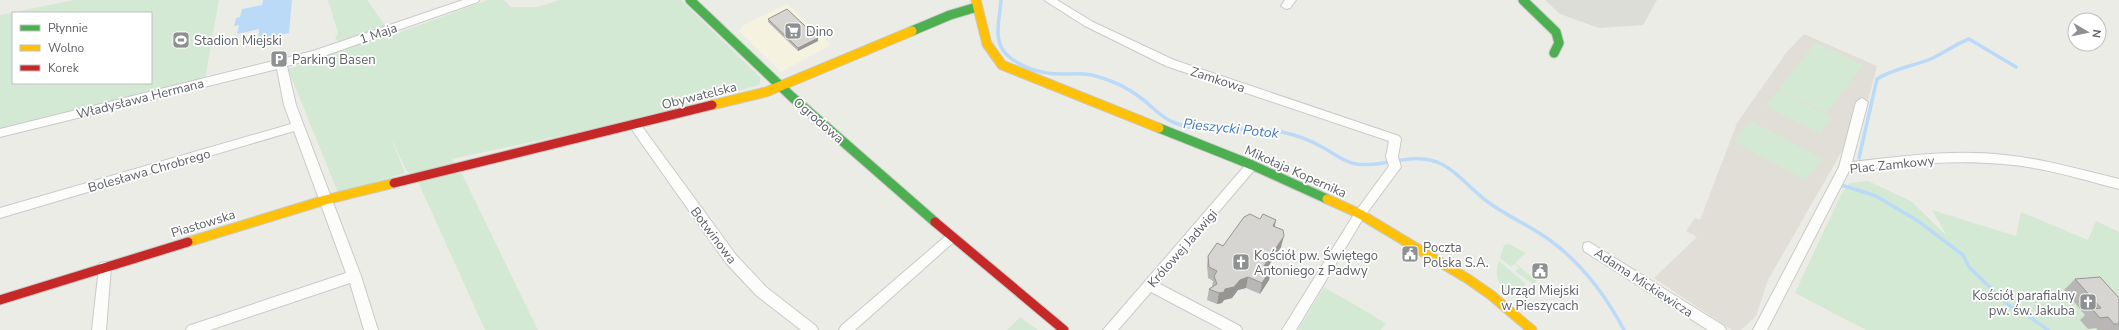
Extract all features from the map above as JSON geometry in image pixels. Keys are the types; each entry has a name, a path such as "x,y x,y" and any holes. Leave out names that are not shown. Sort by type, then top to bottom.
{"street":[{"name":"1 Maja","path":"281,64 317,54 474,0"},
{"name":"Ogrodowa","path":"690,0 780,86 952,237 1064,330"},
{"name":"Zamkowa","path":"1049,0 1089,24 1170,63 1395,139 1393,162 1360,214"},
{"path":"1523,0 1556,32 1558,43 1554,53"},
{"name":"Obywatelska","path":"416,177 766,92 976,3"},
{"name":"Mikołaja Kopernika","path":"976,3 989,49 994,58 1002,66 1252,165 1360,214 1479,286 1532,330"},
{"path":"281,64 290,105 354,276 371,330"},
{"name":"Władysława Hermana","path":"0,133 281,64"},
{"path":"1845,167 1862,102"},
{"name":"Botwinowa","path":"634,124 731,259 761,291 811,330"},
{"name":"Bolesława Chrobrego","path":"0,213 298,126"},
{"name":"Plac Zamkowy","path":"1760,330 1845,167 1922,160 1988,158 2055,168 2119,184"},
{"name":"Królowej Jadwigi","path":"1110,330 1252,165"},
{"name":"Piastowska","path":"0,300 325,200 416,177"},
{"path":"1289,330 1360,214"},
{"path":"846,330 952,237"},
{"name":"Adama Mickiewicza","path":"1589,247 1719,330"},
{"path":"99,330 105,267"},
{"path":"193,330 354,276"},
{"path":"1150,285 1235,330"}],"shaded area":[{"path":"1545,0 1657,0 1643,25 1599,28 1560,14"},
{"path":"787,4 831,45 781,72 739,31 743,25"},
{"path":"1804,34 1877,66 1855,151 1845,146 1768,280 1756,316 1741,330 1732,330 1654,278 1697,237 1686,231 1695,218 1700,220 1737,123 1786,53"}],"green space":[{"name":"Stadion Miejski","path":"74,0 219,0 205,79 0,130 0,15 12,13 12,84 152,84 152,12 15,12"},
{"path":"328,0 367,0 392,35 488,0 504,0 511,7 537,7 560,0 681,0 761,78 759,85 699,102 582,131 452,159 462,174 538,330 485,330 418,182 406,170 390,136 405,173 338,193 288,69 345,48 335,38 338,33"},
{"path":"1815,43 1863,64 1827,113 1778,90"},
{"path":"1778,91 1832,117 1820,133 1765,106"},
{"path":"1751,121 1823,159 1805,180 1733,141"},
{"path":"1868,181 1911,201 1947,236 1932,210 2016,236 2021,212 2088,240 2096,221 2119,232 2119,330 1866,330 1795,293 1841,194 1850,183"},
{"path":"1509,244 1526,253 1515,263 1537,281 1533,284 1515,271 1519,268 1515,264 1511,267 1500,258 1504,245"},
{"path":"1499,261 1526,284 1523,287 1526,289 1516,296 1508,297 1500,285 1497,276 1497,266"},
{"path":"1324,287 1386,323 1381,330 1298,330"},
{"path":"1020,317 1038,330 1007,330"}],"water":[{"path":"263,0 292,0 289,33 258,40 259,29 237,34 239,25 234,26 236,18 240,17 242,9 262,5"}],"building":[{"name":"Dino","path":"787,9 818,38 798,48 768,19"},
{"name":"Kościół pw. Świętego Antoniego z Padwy","path":"1250,214 1260,219 1263,214 1276,220 1273,226 1283,230 1284,236 1264,266 1271,269 1262,283 1248,277 1240,280 1234,287 1225,289 1224,292 1219,293 1209,289 1217,284 1214,276 1217,271 1209,267 1208,256 1217,243 1223,246 1244,217"},
{"path":"2100,277 2119,298 2119,324 2114,324 2108,317 2100,318 2092,309 2101,308 2075,279"}],"waterway":[{"name":"Pieszycki Potok","path":"1001,0 998,36 1002,49 1013,60 1025,67 1039,71 1054,74 1088,74 1111,81 1136,94 1161,115 1175,123 1201,129 1255,129 1282,132 1308,140 1343,159 1356,164 1366,165 1407,159 1427,159 1437,162 1451,170 1488,202 1528,226 1562,250 1592,281 1617,317 1624,330"},
{"path":"1859,158 1877,79 1890,72 1933,58 1969,39 2016,67"},
{"path":"1841,185 1876,196 1918,221 1963,255 1969,267 2008,305 2027,315 2048,330"}],"traffic: fast":[{"path":"690,0 792,97 935,222"},
{"path":"1523,0 1556,32 1559,43 1554,53"},
{"path":"912,31 950,15 977,7"},
{"path":"1159,128 1252,165 1327,199"}],"traffic: slow":[{"path":"976,0 987,44 1002,65 1159,128"},
{"path":"712,105 766,92 912,31"},
{"path":"188,242 325,200 394,183"},
{"path":"1327,199 1360,214 1468,279 1491,295 1532,330"}],"traffic: jam":[{"path":"394,183 712,105"},
{"path":"935,222 1064,330"},
{"path":"0,300 188,242"}],"place":[{"name":"Dino","path":"793,31"},
{"name":"Stadion Miejski","path":"181,40"},
{"name":"Parking Basen","path":"279,59"},
{"name":"Poczta Polska S.A.","path":"1410,254"},
{"name":"Kościół pw. Świętego Antoniego z Padwy","path":"1241,262"},
{"name":"Urząd Miejski w Pieszycach","path":"1540,271"},
{"name":"Kościół parafialny pw. św. Jakuba","path":"2088,302"}]}
